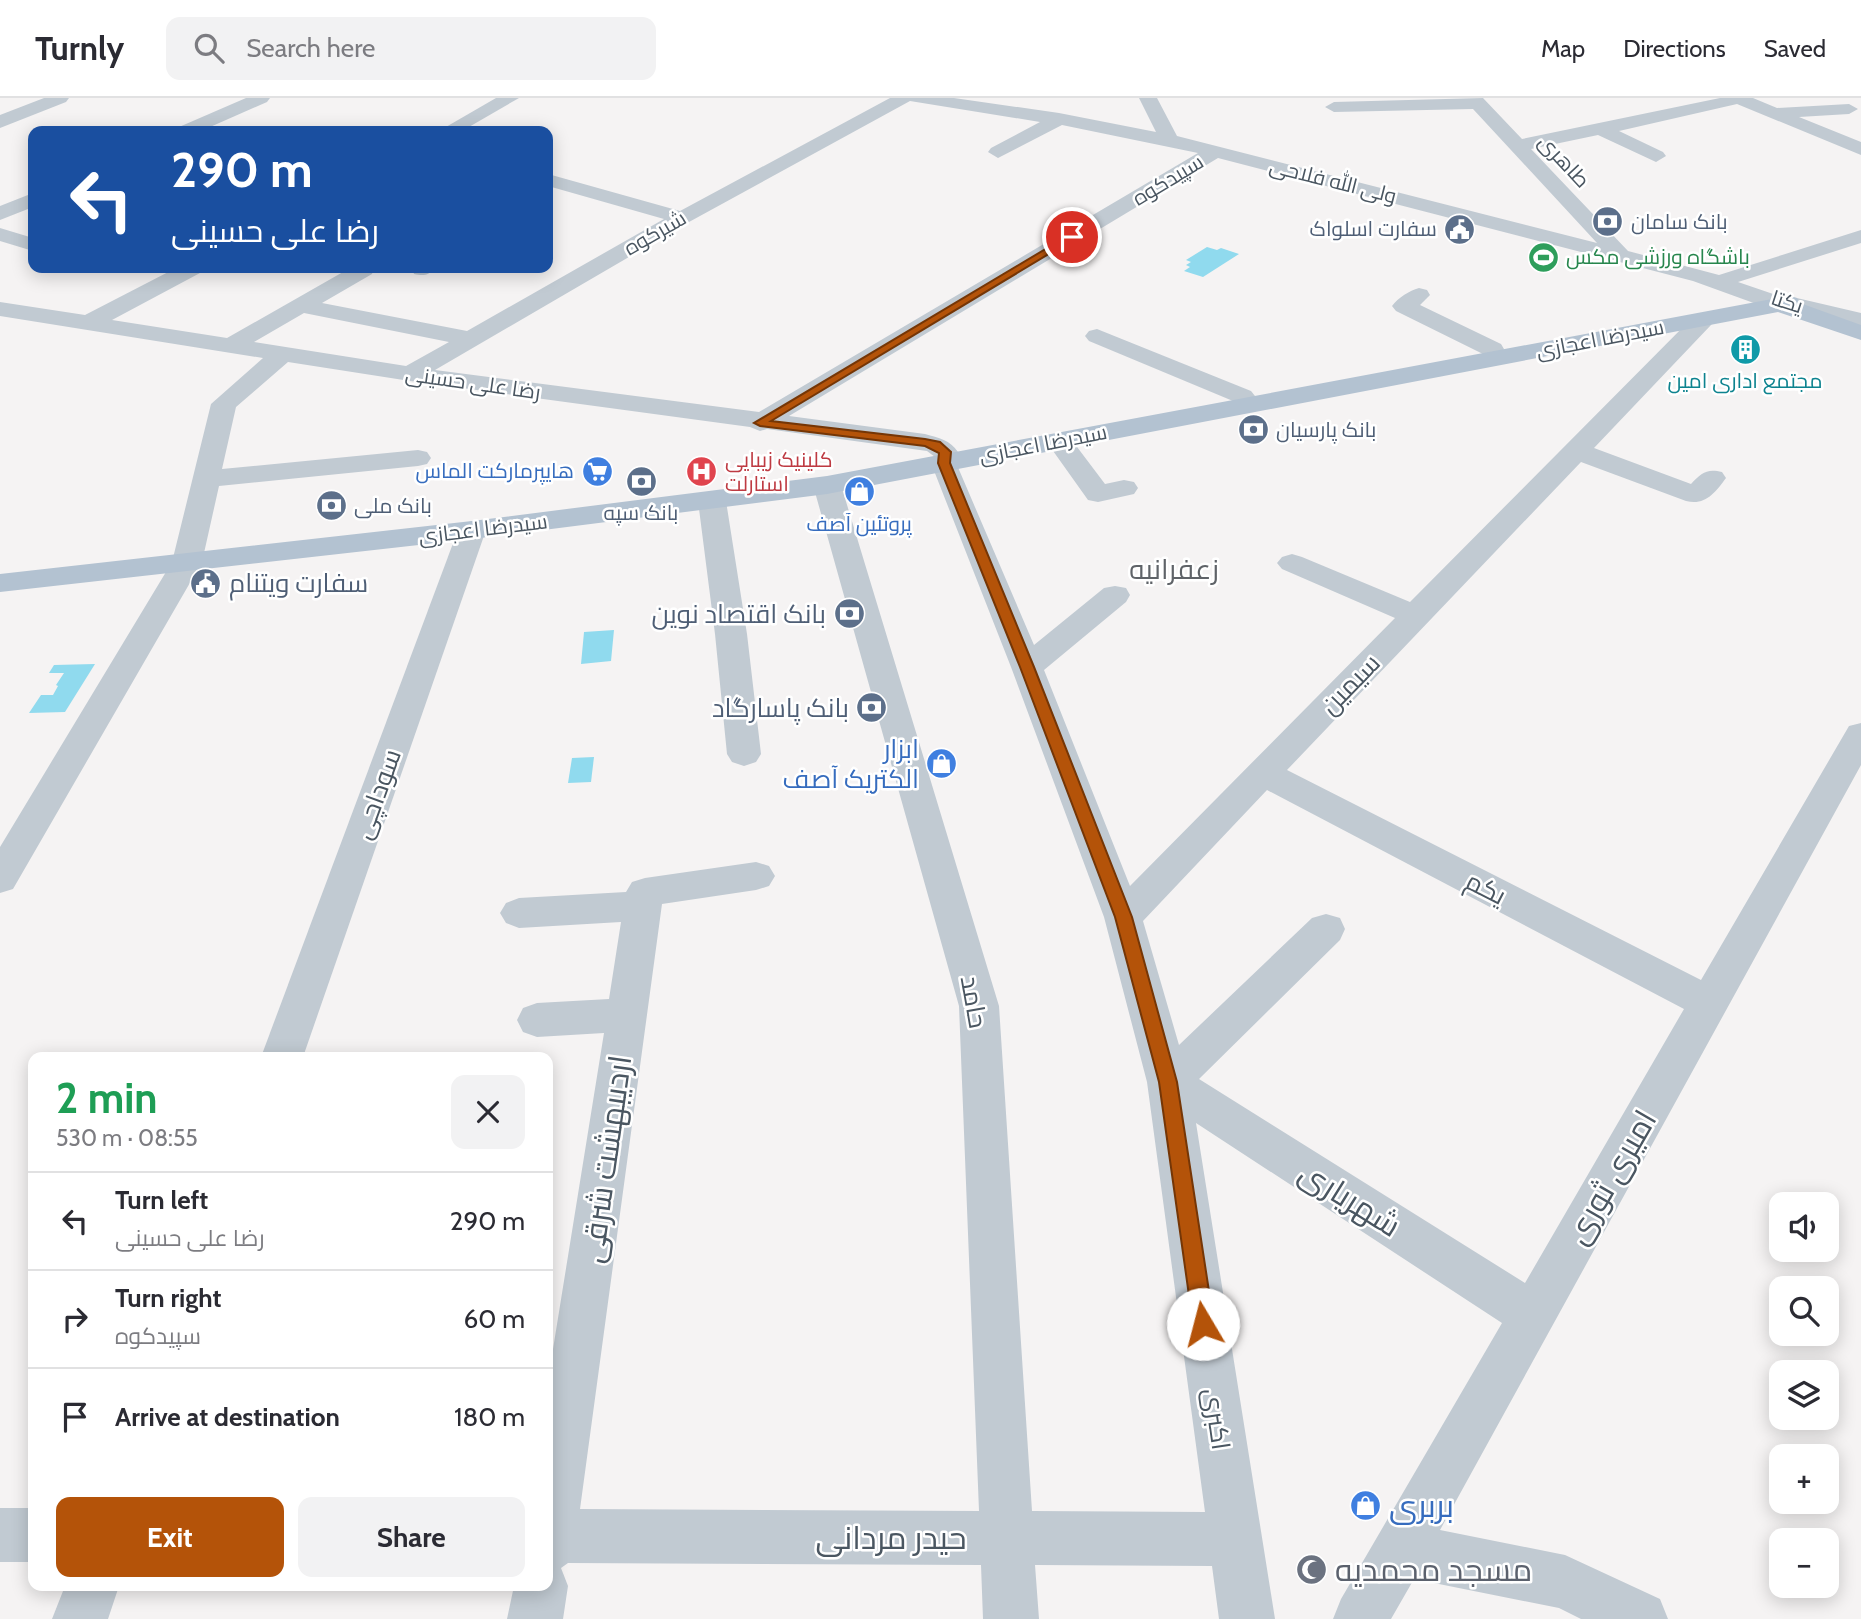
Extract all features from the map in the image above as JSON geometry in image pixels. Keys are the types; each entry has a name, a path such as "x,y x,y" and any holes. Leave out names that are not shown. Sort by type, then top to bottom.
{"main road":[{"name":"سیدرضا اعجازی","path":"0,583 1059,441 1703,320 1775,301"},
{"name":"سیدرضا اعجازی","path":"0,572 472,530 827,485 945,457 1242,396 1492,349 1775,301"},
{"path":"1775,301 1856,323"}],"street":[{"path":"0,124 60,98"},
{"path":"197,126 261,98"},
{"path":"457,126 510,98"},
{"name":"شیرکوه","path":"410,374 682,218 903,98"},
{"name":"ولی‌ الله فلاحی","path":"917,98 1059,119 1169,140 1621,256 1715,277"},
{"path":"1148,98 1169,140"},
{"path":"1518,146 1737,98 1861,149"},
{"path":"1334,107 1476,101"},
{"name":"طاهری","path":"1476,101 1621,256"},
{"path":"1770,112 1849,109"},
{"path":"999,152 1059,119"},
{"path":"0,124 22,131"},
{"path":"1600,129 1656,156"},
{"name":"سپیدکوه","path":"760,423 1216,151"},
{"path":"553,181 682,218"},
{"path":"553,202 579,189"},
{"path":"0,214 28,201"},
{"path":"0,234 28,243"},
{"path":"1715,277 1861,236"},
{"path":"89,323 183,273"},
{"path":"230,346 357,273"},
{"path":"1715,277 1759,281 1802,295 1856,323"},
{"name":"یکتا","path":"1715,277 1775,301"},
{"path":"1419,295 1404,306 1492,349"},
{"path":"299,305 471,339"},
{"name":"رضا علی حسینی","path":"0,309 410,374 760,423 925,442 936,444 945,457"},
{"name":"سیمین","path":"1124,917 1703,320"},
{"path":"127,352 159,335"},
{"path":"1097,336 1242,396"},
{"path":"0,878 188,557 224,404 281,355"},
{"path":"1059,441 1098,494 1124,488"},
{"path":"1577,451 1696,495 1712,478"},
{"path":"206,479 418,457"},
{"name":"اکبری","path":"945,457 1124,917 1168,1082 1247,1619"},
{"name":"حامد","path":"827,485 979,1006 1011,1619"},
{"path":"712,501 731,634 744,754"},
{"name":"سوداچی","path":"284,1052 472,530"},
{"path":"1292,563 1416,616"},
{"path":"1027,667 1115,595"},
{"name":"امیری ثوری","path":"1361,1619 1861,734"},
{"name":"یکم","path":"1264,773 1709,1003"},
{"path":"519,913 643,906 645,892 756,876"},
{"name":"اردیبهشت شرقی","path":"553,1511 643,906"},
{"path":"1168,1082 1325,929"},
{"path":"537,1020 627,1014"},
{"name":"شهریاری","path":"1168,1082 1533,1315"},
{"path":"0,1535 28,1535"},
{"name":"حیدر مردانی","path":"553,1551 1006,1538 1235,1539"},
{"path":"1400,1549 1565,1582 1640,1619"},
{"path":"80,1619 90,1591"},
{"name":"اردیبهشت شرقی","path":"535,1619 540,1591"}],"water":[{"path":"1207,247 1239,254 1203,277 1184,271 1190,267 1186,265 1191,262 1186,260"},
{"path":"614,630 611,661 581,664 584,632"},
{"path":"95,664 65,712 29,713 41,695 53,695 58,686 56,685 64,673 49,673 54,665"},
{"path":"594,757 591,782 568,783 572,758"}],"place":[{"name":"بانک سامان","path":"1608,222"},
{"name":"سفارت اسلواک","path":"1460,229"},
{"name":"باشگاه ورزشی مکس","path":"1543,257"},
{"name":"مجتمع اداری امین","path":"1745,349"},
{"name":"بانک پارسیان","path":"1253,430"},
{"name":"هایپرمارکت الماس","path":"597,471"},
{"name":"کلینیک زیبایی استارلت","path":"702,472"},
{"name":"بانک سپه","path":"641,481"},
{"name":"پروتئین آصف","path":"859,492"},
{"name":"بانک ملی","path":"331,506"},
{"name":"سفارت ویتنام","path":"206,583"},
{"name":"بانک اقتصاد نوین","path":"849,614"},
{"name":"بانک پاسارگاد","path":"872,708"},
{"name":"ابزار الکتریک آصف","path":"942,764"},
{"name":"بربری","path":"1366,1506"},
{"name":"مسجد محمدیه","path":"1312,1570"}],"district":[{"name":"زعفرانیه","path":"1174,569"}],"route":[{"path":"1072,237 760,423 925,442 936,444 945,452 944,463 1124,917 1168,1082 1203,1324"}]}
